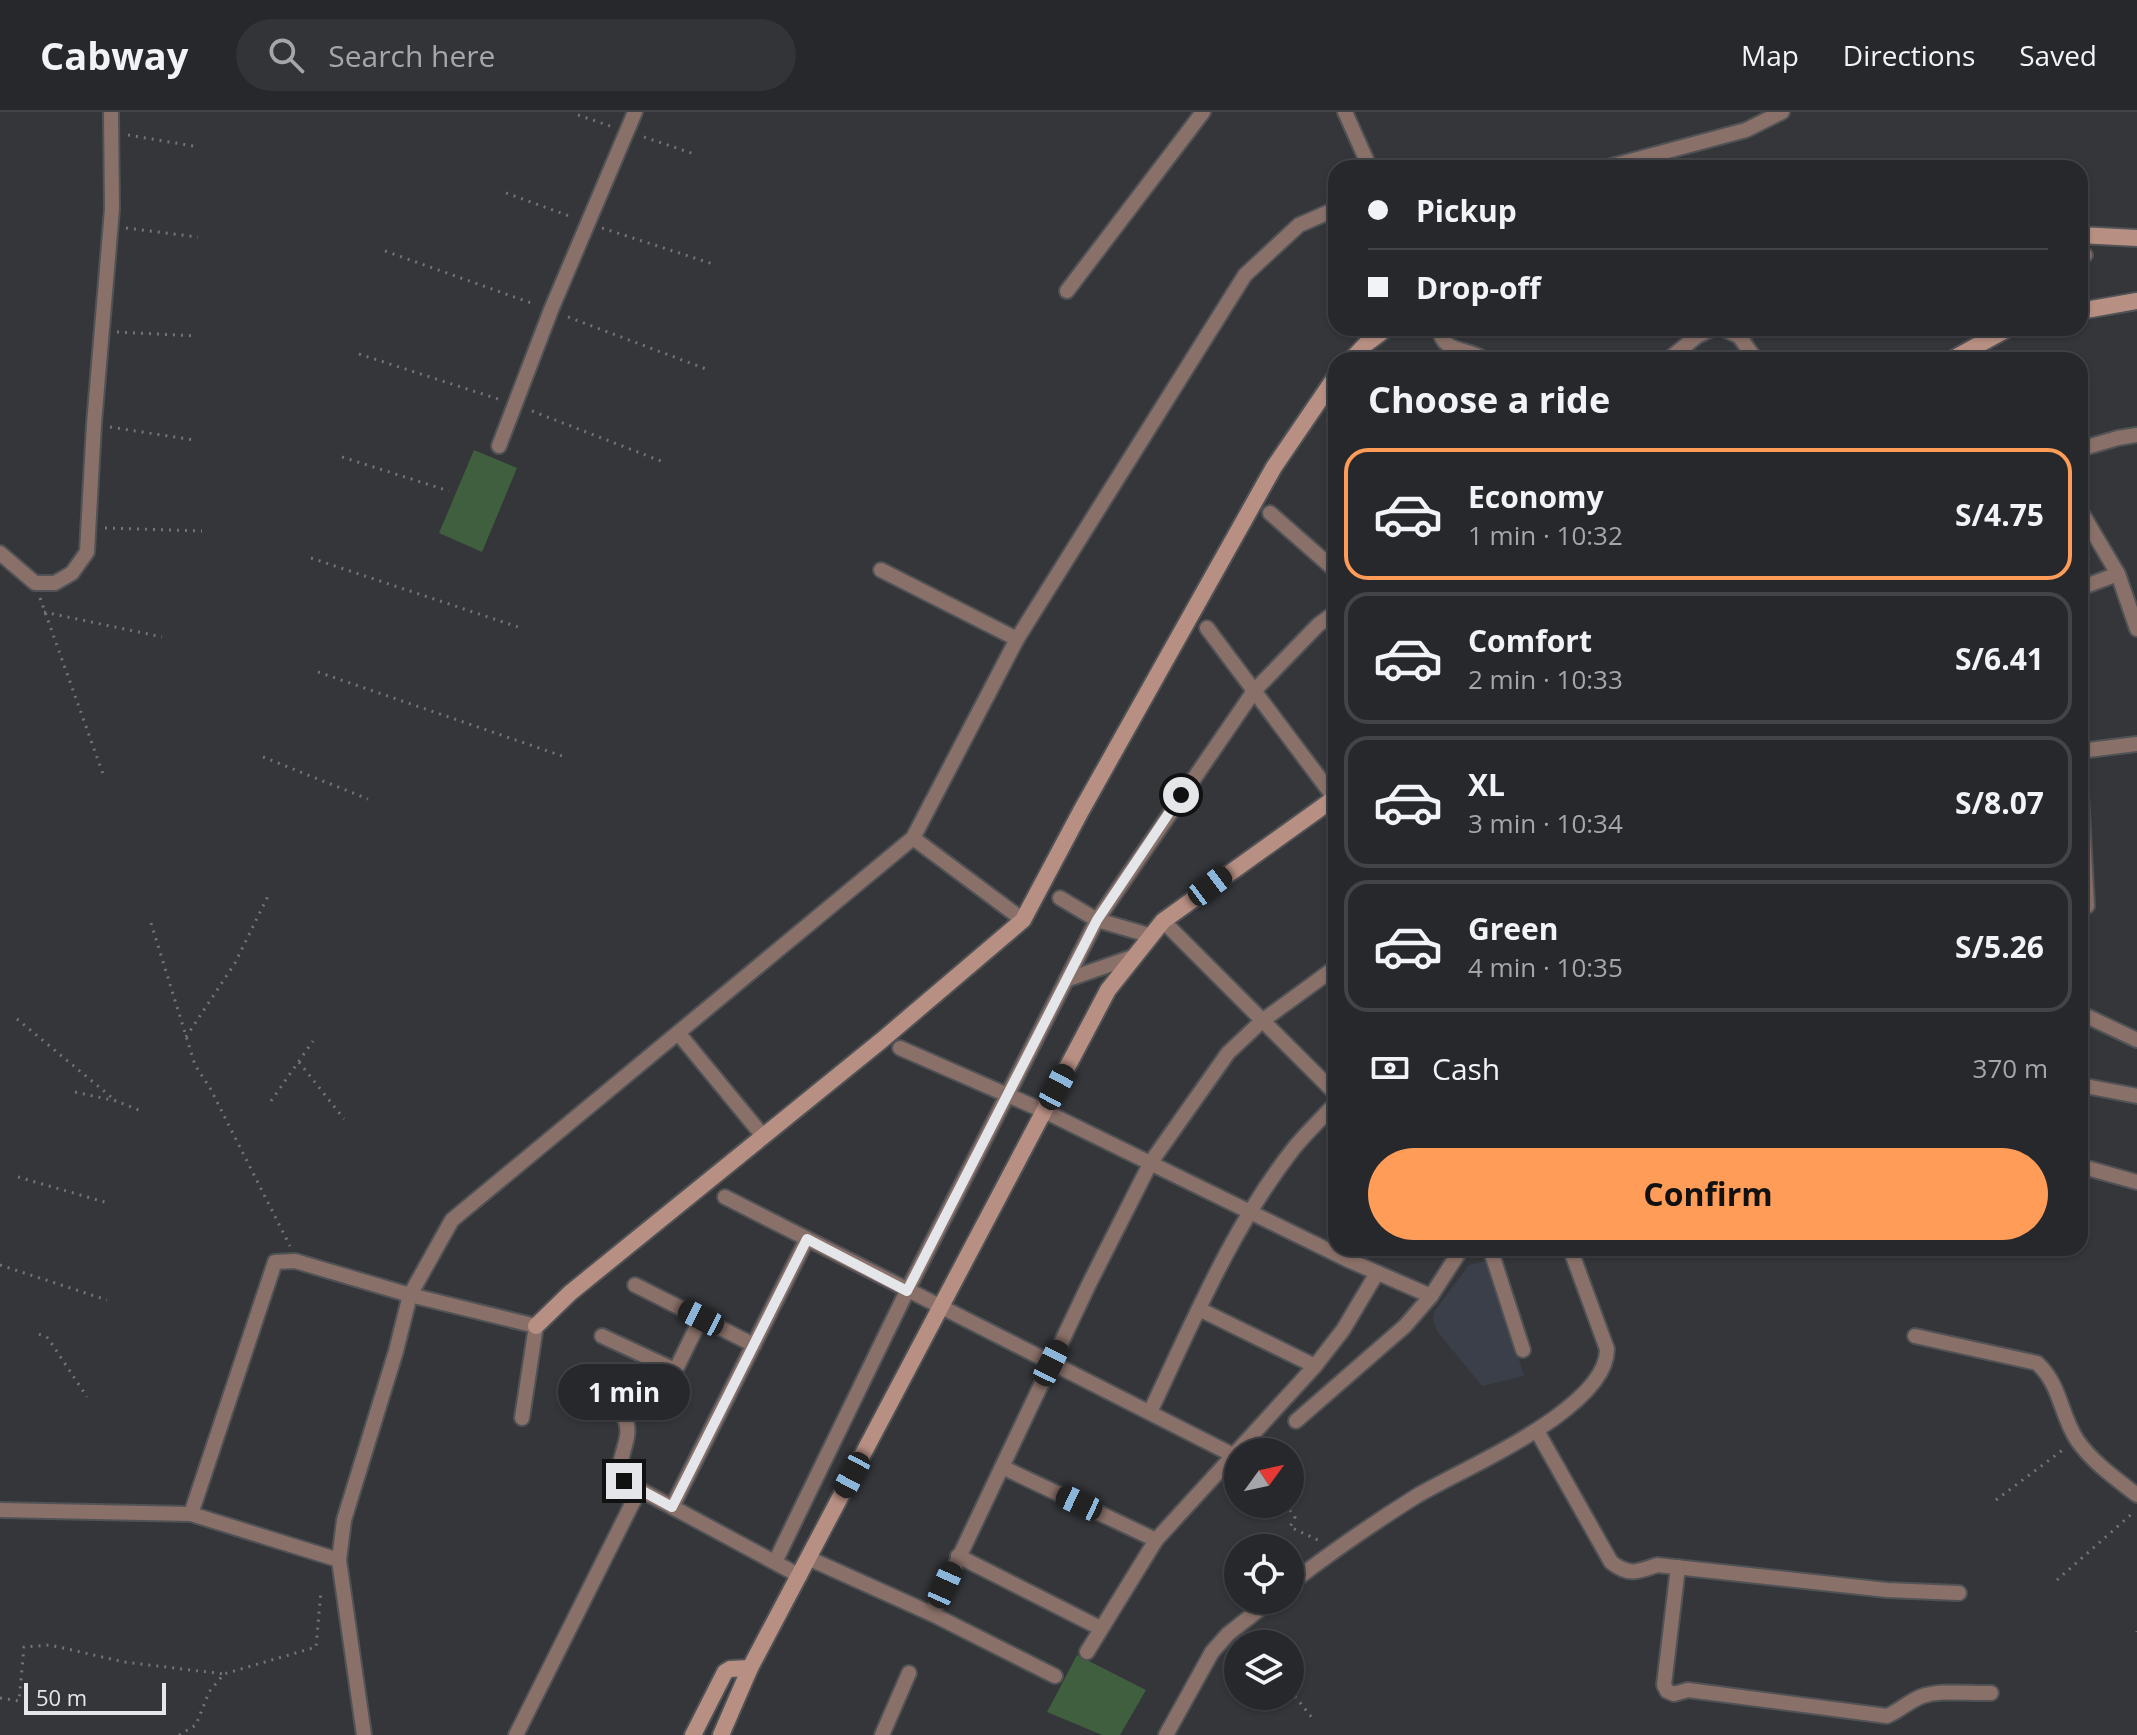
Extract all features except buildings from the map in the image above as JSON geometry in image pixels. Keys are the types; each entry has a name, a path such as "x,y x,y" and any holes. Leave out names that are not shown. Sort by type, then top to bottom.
{"street":[{"path":"0,553 35,583 55,583 72,573 87,552 94,424 111,226 111,112"},
{"path":"499,446 635,112"},
{"path":"1067,291 1203,112"},
{"path":"1345,112 1366,160"},
{"path":"1634,160 1746,130 1782,112"},
{"path":"364,1735 339,1560 344,1520 410,1295 452,1220 913,838 1017,639 1245,275 1299,225 1328,212"},
{"path":"2088,235 2137,238"},
{"path":"2088,310 2137,301"},
{"path":"1359,352 1376,336"},
{"path":"1442,336 1449,348 1469,352"},
{"path":"1678,352 1697,336"},
{"path":"1739,336 1750,352"},
{"path":"1970,352 1996,336"},
{"path":"522,1418 536,1326 570,1293 1023,920 1274,467 1328,388"},
{"path":"2088,447 2137,435"},
{"path":"1270,513 1328,564"},
{"path":"2088,523 2118,574 2137,629"},
{"path":"881,570 1017,639"},
{"path":"2088,585 2118,574"},
{"path":"775,1562 907,1291 1097,920 1254,691 1328,618"},
{"path":"1207,628 1328,789"},
{"path":"2088,750 2137,744"},
{"path":"721,1735 750,1668 1108,990 1163,921 1328,803"},
{"path":"913,838 1023,920"},
{"path":"1060,898 1097,920 1152,936"},
{"path":"1163,921 1328,1086"},
{"path":"1066,980 1135,956"},
{"path":"932,1614 1151,1162 1223,1059 1262,1021 1328,973"},
{"path":"2088,1017 2137,1040"},
{"path":"679,1034 763,1136"},
{"path":"900,1048 1044,1111 1250,1212 1328,1244"},
{"path":"2088,1087 2137,1096"},
{"path":"1150,1412 1250,1212 1293,1149 1328,1112"},
{"path":"2088,1168 2137,1182"},
{"path":"725,1197 1224,1450"},
{"path":"672,1507 807,1239"},
{"path":"1354,1256 1377,1273 1431,1296"},
{"path":"1296,1421 1374,1357 1405,1326 1431,1296 1457,1256"},
{"path":"1493,1256 1523,1350"},
{"path":"1304,1573 1418,1496 1537,1431 1592,1385 1607,1360 1607,1349 1573,1256"},
{"path":"191,1514 275,1262 295,1261 410,1295 536,1326"},
{"path":"1249,1438 1315,1366 1343,1330 1377,1273"},
{"path":"635,1285 754,1345"},
{"path":"1199,1309 1315,1366"},
{"path":"660,1402 701,1318"},
{"path":"602,1336 675,1370"},
{"path":"1915,1336 2037,1363 2050,1375 2077,1440 2105,1470 2137,1495"},
{"path":"613,1403 625,1420 629,1437 619,1475 624,1481 800,1576"},
{"path":"1537,1431 1611,1562 1621,1570 1631,1573 1657,1565 1887,1590 1959,1593"},
{"path":"1087,1652 1156,1540 1224,1465"},
{"path":"1002,1467 1156,1540"},
{"path":"516,1735 634,1500"},
{"path":"0,1510 191,1514 339,1560"},
{"path":"958,1556 1100,1628"},
{"path":"808,1558 932,1614 1055,1676"},
{"path":"1678,1567 1664,1685 1667,1691 1674,1694 1688,1690 1887,1716 1929,1694 1991,1693"},
{"path":"1166,1735 1212,1652 1228,1634 1253,1614"},
{"path":"693,1735 725,1672 750,1668"},
{"path":"882,1735 909,1673"}],"path":[{"path":"111,133 199,147"},
{"path":"506,193 713,264"},
{"path":"111,226 198,237"},
{"path":"102,331 197,336"},
{"path":"94,424 194,440"},
{"path":"342,457 449,491"},
{"path":"89,527 202,531"},
{"path":"311,558 521,628"},
{"path":"35,583 103,774"},
{"path":"44,612 162,637"},
{"path":"318,672 565,757"},
{"path":"263,757 368,799"},
{"path":"186,1037 235,963 268,896"},
{"path":"151,923 195,1065 210,1088 295,1261"},
{"path":"17,1019 116,1101"},
{"path":"271,1101 313,1041"},
{"path":"299,1062 344,1119"},
{"path":"75,1092 116,1101 144,1112"},
{"path":"18,1177 108,1203"},
{"path":"0,1265 107,1300"},
{"path":"39,1334 48,1338 87,1397"},
{"path":"1996,1500 2077,1440"},
{"path":"2057,1580 2137,1510"},
{"path":"1294,1518 1290,1527 1326,1544 1333,1551"},
{"path":"0,1698 19,1701 24,1647 50,1645 124,1662 224,1674 316,1647 321,1591"},
{"path":"179,1735 196,1725 209,1692 224,1674"},
{"path":"1304,1708 1313,1719"}],"shaded area":[{"path":"1485,1261 1490,1264 1524,1376 1482,1386 1437,1331 1433,1319 1434,1312 1469,1265"}],"green space":[{"path":"474,450 517,468 482,552 439,533"},
{"path":"1077,1655 1146,1690 1120,1735 1102,1735 1047,1712"}],"route":[{"path":"624,1481 672,1507 807,1239 907,1291 1097,920 1181,795"}]}
